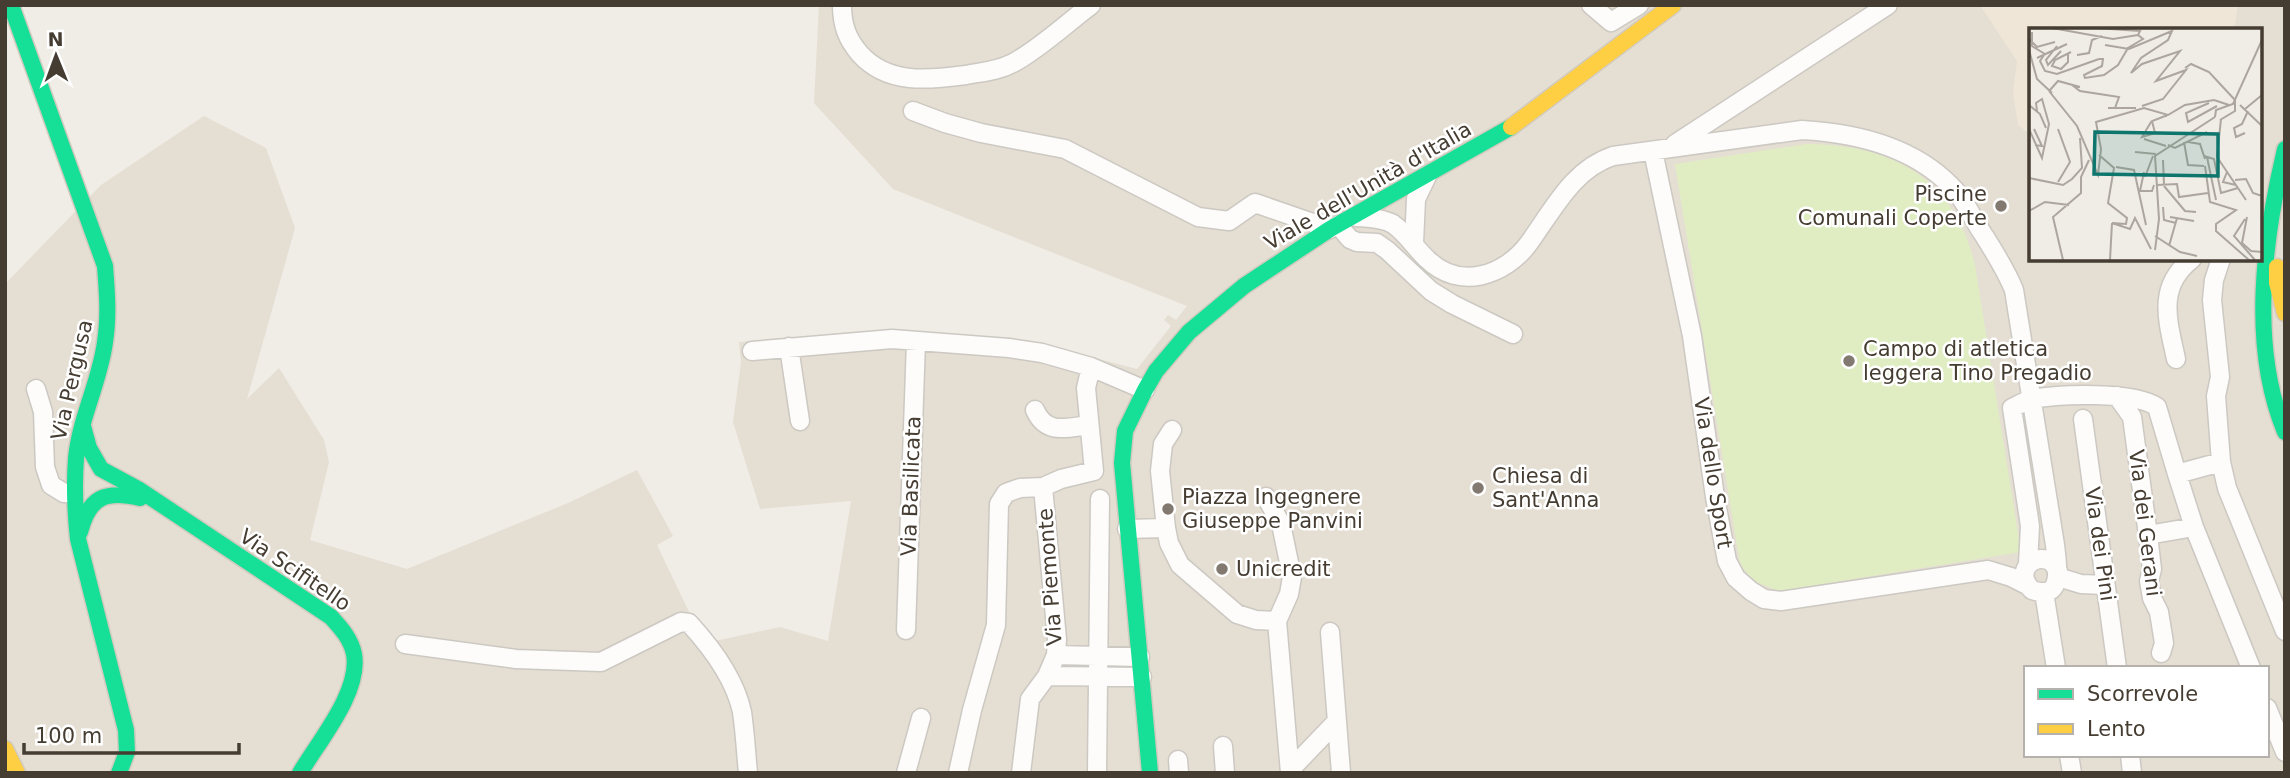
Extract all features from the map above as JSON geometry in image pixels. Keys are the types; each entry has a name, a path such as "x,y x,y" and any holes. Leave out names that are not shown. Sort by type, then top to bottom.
{"main road":[{"name":"Via Pergusa","path":"11,5 105,266 108,303 106,332 82,425 74,486 78,539 127,730 127,752 118,773"},
{"name":"Viale dell'Unità d'Italia","path":"1150,773 1127,529 1123,444 1130,420 1145,390 1172,351 1207,315 1244,286 1340,224 1531,113 1672,5"},
{"path":"2285,149 2272,183 2262,308 2272,387 2285,432"},
{"path":"2285,218 2277,283 2285,313"},
{"path":"82,425 89,448 100,469 109,475"},
{"path":"74,486 97,474 109,475"},
{"name":"Via Scifitello","path":"109,475 138,489 331,617 343,627 351,639 355,651 355,670 350,688 300,773"},
{"path":"74,486 125,494 157,503"},
{"path":"78,539 87,509 94,500 115,494"},
{"path":"5,749 17,773"}],"street":[{"path":"842,5 842,19 848,40 867,61 896,76 914,79 996,70 1014,63 1091,5"},
{"path":"1591,5 1611,22 1639,5"},
{"path":"1661,150 1888,5"},
{"path":"913,111 981,133 1065,149 1198,217 1229,220 1255,203 1340,224 1382,220 1391,223"},
{"path":"1414,210 1405,195 1391,196 1385,211 1391,223 1414,243 1426,259 1451,274 1475,277 1489,274 1514,261 1575,179 1598,161 1613,156 1802,131 1834,132 1868,138 1927,166 1951,186 1967,206 2006,268 2014,290 2031,400 2055,545 2058,574 2054,587 2044,592 2032,590 2027,585 2024,574 2028,564 2030,526 2012,408 2031,400 2117,396 2139,398 2157,407 2194,527 2250,666"},
{"name":"Via dello Sport","path":"1661,150 1715,497 1727,561 1736,578 1764,598 1781,601 1988,570 2027,585"},
{"path":"1414,243 1416,199 1427,175"},
{"path":"2272,183 2281,190 2273,249 2278,265"},
{"path":"1340,224 1350,239 1377,243 1387,250 1431,291 1513,334"},
{"path":"2176,359 2166,309 2175,279 2190,261"},
{"path":"2220,261 2214,280 2212,300 2220,377 2217,396 2221,462 2227,488 2285,631"},
{"path":"752,351 892,339 1009,348 1091,367 1145,390"},
{"name":"Via Basilicata","path":"906,630 916,341"},
{"path":"789,347 800,421"},
{"path":"1043,487 1061,479 1094,471 1086,388 1091,367"},
{"path":"36,388 43,412 45,467 51,485 64,493 74,486"},
{"name":"Via dei Gerani","path":"2117,396 2132,417 2152,569 2149,580 2152,598 2159,612 2164,643 2161,653"},
{"path":"1035,410 1040,421 1048,426 1060,428 1089,425"},
{"name":"Via dei Pini","path":"2083,419 2117,666"},
{"path":"1172,430 1163,444 1160,471 1166,528 1169,542 1180,565 1237,614 1256,620 1278,621"},
{"path":"2177,474 2221,462"},
{"name":"Via Piemonte","path":"958,773 972,710 996,625 999,504 1006,493 1020,488 1043,487 1053,587 1056,655 1030,699 1021,773"},
{"path":"1266,497 1281,524 1292,577 1289,594 1278,621 1290,771"},
{"name":"Via Piemonte","path":"1097,773 1100,499"},
{"path":"2148,535 2194,527"},
{"path":"1127,529 1166,528"},
{"path":"2028,564 2037,558 2048,559 2058,574 2081,584 2105,585"},
{"path":"2044,592 2056,666"},
{"path":"405,644 516,659 601,662 681,622 689,623 709,647 736,695 741,712 748,773"},
{"path":"1330,632 1341,773"},
{"path":"1056,655 1140,657"},
{"path":"1046,676 1142,677"},
{"path":"2269,713 2285,752"},
{"path":"906,773 921,718"},
{"path":"1290,771 1337,721"},
{"path":"1223,746 1225,773"}],"shaded area":[{"path":"819,5 2285,5 2285,773 5,773 5,284 101,185 204,116 266,148 295,228 247,399 279,368 324,440 329,462 310,540 407,569 568,503 637,470 673,536 657,545 690,614 715,641 780,627 828,641 851,501 760,509 733,422 741,363 739,342 890,331 1053,347 1137,369 1171,326 1164,320 1168,315 1176,320 1187,306 893,189 814,103"},
{"path":"1980,5 2238,5 2234,28 2029,28 2029,133 2018,125 2013,92 2017,61"}],"green space":[{"name":"Campo di atletica leggera Tino Pregadio","path":"1807,144 1867,151 1892,160 1915,172 1935,189 1952,210 1965,235 1975,265 2021,552 1779,591 1753,581 1740,564 1675,164"}],"traffic: fast":[{"path":"11,5 105,266 105,342 78,443 75,499 78,539 126,730 127,752 119,773"},
{"path":"1150,773 1122,463 1125,431 1145,390 1156,371 1189,332 1244,286 1330,229 1511,127"},
{"path":"2285,149 2271,219 2264,291 2267,364 2274,399 2285,432"},
{"path":"83,426 89,448 101,469 138,489 331,617 348,639 354,654 351,684 336,716 300,773"},
{"path":"80,532 88,511 100,499 117,495 140,498"}],"traffic: slow":[{"path":"1511,127 1673,5"},
{"path":"2277,267 2277,283 2285,313"},
{"path":"5,749 17,773"}],"place":[{"name":"Piscine Comunali Coperte","path":"2001,206"},
{"name":"Campo di atletica leggera Tino Pregadio","path":"1849,361"},
{"name":"Chiesa di Sant'Anna","path":"1478,488"},
{"name":"Piazza Ingegnere Giuseppe Panvini","path":"1168,509"},
{"name":"Unicredit","path":"1222,569"}]}
